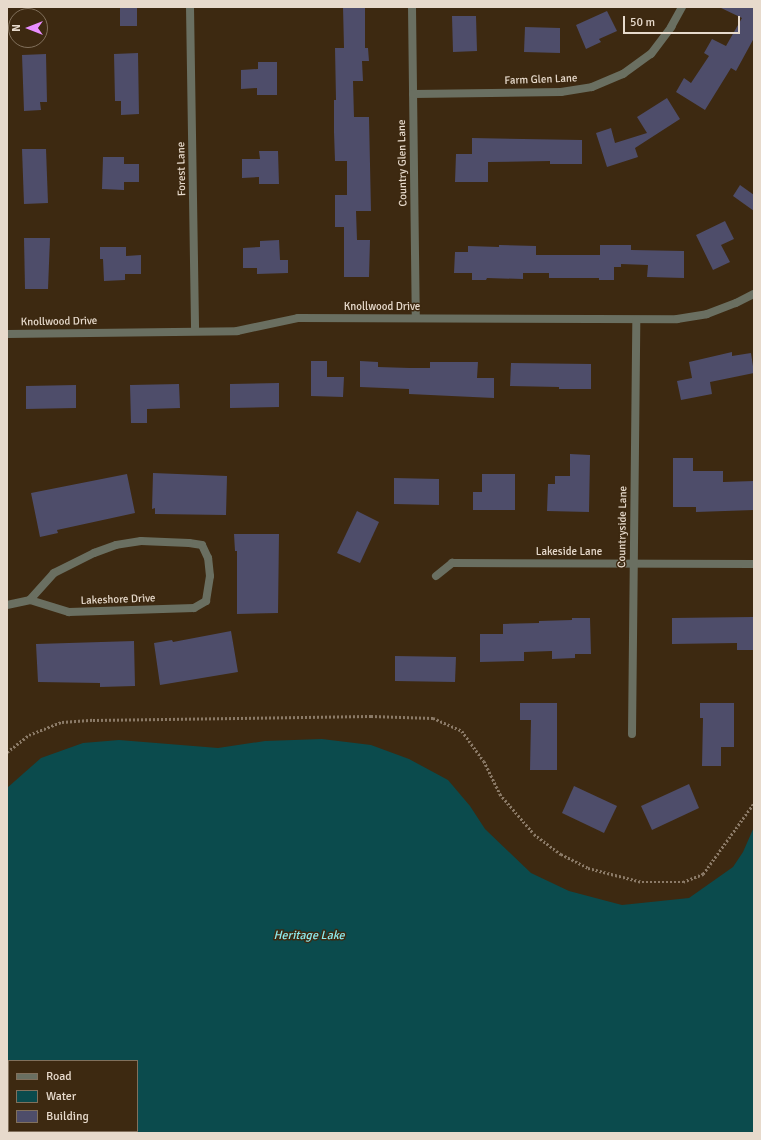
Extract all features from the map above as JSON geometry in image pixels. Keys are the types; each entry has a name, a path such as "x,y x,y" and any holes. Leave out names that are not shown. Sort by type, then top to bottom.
{"street":[{"name":"Forest Lane","path":"190,7 195,331"},
{"name":"Country Glen Lane","path":"412,7 416,318"},
{"name":"Farm Glen Lane","path":"413,94 561,92 592,88 623,74 651,54 671,27 682,7"},
{"name":"Knollwood Drive","path":"7,334 237,331 298,318 676,319 707,314 736,303 754,294"},
{"name":"Countryside Lane","path":"632,734 636,320"},
{"name":"Lakeshore Drive","path":"141,541 202,545 208,558 210,576 206,601 194,608 69,612 30,600 54,573 94,553 116,545 141,541"},
{"name":"Lakeside Lane","path":"436,576 452,563 754,564"},
{"path":"7,605 30,600"}],"path":[{"path":"7,752 29,735 62,722 93,720 371,716 433,718 462,731 484,761 500,794 534,834 561,854 588,868 642,882 682,882 703,874 754,804"}],"water":[{"name":"Heritage Lake","path":"322,739 371,745 409,759 448,780 470,806 485,829 531,873 569,891 622,905 689,898 733,867 743,852 754,827 754,1133 7,1133 7,788 41,758 83,743 119,740 218,748 265,741"}],"building":[{"path":"120,7 137,7 137,26 120,26"},
{"path":"343,7 365,7 365,48 368,48 369,61 362,61 363,81 353,81 354,117 369,117 371,211 356,211 357,240 370,240 369,277 344,277 344,227 335,227 335,195 347,195 347,161 335,161 334,132 334,100 336,100 335,48 344,48"},
{"path":"719,7 754,7 754,38 736,71 731,68 705,110 676,92 684,78 691,83 709,56 704,53 712,39 726,46 742,18"},
{"path":"607,11 617,31 599,39 601,42 586,49 576,25"},
{"path":"452,16 476,16 477,51 453,52"},
{"path":"525,27 560,28 560,53 524,52"},
{"path":"138,53 139,114 121,115 121,101 115,101 114,54"},
{"path":"46,54 47,102 40,102 41,110 24,111 22,55"},
{"path":"258,62 277,62 277,95 257,95 257,88 241,89 241,70 258,69"},
{"path":"667,98 680,119 635,148 638,157 607,167 596,133 611,128 615,143 647,133 637,117"},
{"path":"472,138 582,140 582,164 550,164 550,161 488,162 488,182 455,182 456,154 472,154"},
{"path":"22,149 46,149 48,203 24,204"},
{"path":"259,151 278,151 279,184 259,184 259,177 242,178 242,159 260,159"},
{"path":"103,157 124,157 124,164 139,164 139,182 124,182 124,190 102,189"},
{"path":"740,185 754,195 754,211 733,196"},
{"path":"725,221 734,239 721,245 730,262 713,270 696,235"},
{"path":"24,238 50,238 48,289 25,289"},
{"path":"279,240 280,260 288,260 288,273 257,274 257,268 243,268 243,248 260,247 260,241"},
{"path":"499,245 536,246 536,255 600,255 600,245 631,245 631,250 684,251 684,278 647,277 648,265 621,264 621,267 614,267 614,280 599,280 599,278 549,278 549,273 523,273 523,279 487,278 486,280 472,280 472,273 454,273 455,252 468,252 468,246 499,247"},
{"path":"100,247 126,247 126,256 141,255 141,274 125,274 125,280 104,281 103,259 100,259"},
{"path":"732,352 732,356 751,353 754,373 710,382 712,394 681,400 677,381 692,378 689,362"},
{"path":"311,361 327,361 327,377 344,377 343,397 311,396"},
{"path":"360,361 378,362 378,367 410,368 430,368 430,362 478,362 477,378 494,378 494,398 409,394 409,389 360,387"},
{"path":"511,363 591,364 591,389 510,386"},
{"path":"279,383 279,407 230,408 230,384"},
{"path":"179,384 180,408 147,409 147,423 131,423 130,385"},
{"path":"76,385 76,408 26,409 26,386"},
{"path":"570,454 590,455 589,512 547,511 548,484 555,484 555,476 570,476"},
{"path":"673,458 693,458 693,471 723,471 723,482 754,481 754,510 696,512 696,507 673,507"},
{"path":"153,473 227,476 226,515 155,514 155,508 152,509"},
{"path":"127,474 135,513 57,530 58,533 40,537 31,493"},
{"path":"482,474 515,474 515,510 473,510 473,492 482,492"},
{"path":"394,478 439,479 439,505 394,504"},
{"path":"357,511 379,522 360,563 337,553"},
{"path":"234,534 279,534 278,613 237,614 237,551 235,551"},
{"path":"753,617 754,650 737,650 737,643 672,644 672,618"},
{"path":"572,618 590,618 591,654 575,654 575,658 552,659 552,651 524,652 524,661 480,662 480,634 503,634 503,624 539,623 539,621 572,620"},
{"path":"231,631 238,672 160,685 154,643 172,640 173,642"},
{"path":"134,641 135,686 100,687 100,683 38,682 36,644"},
{"path":"395,656 456,657 455,682 395,681"},
{"path":"520,703 557,703 557,770 530,770 531,720 520,720"},
{"path":"700,703 734,703 734,747 721,747 721,766 702,766 703,718 700,718"},
{"path":"689,784 699,808 652,830 641,806"},
{"path":"574,786 617,806 604,833 562,813"}]}
